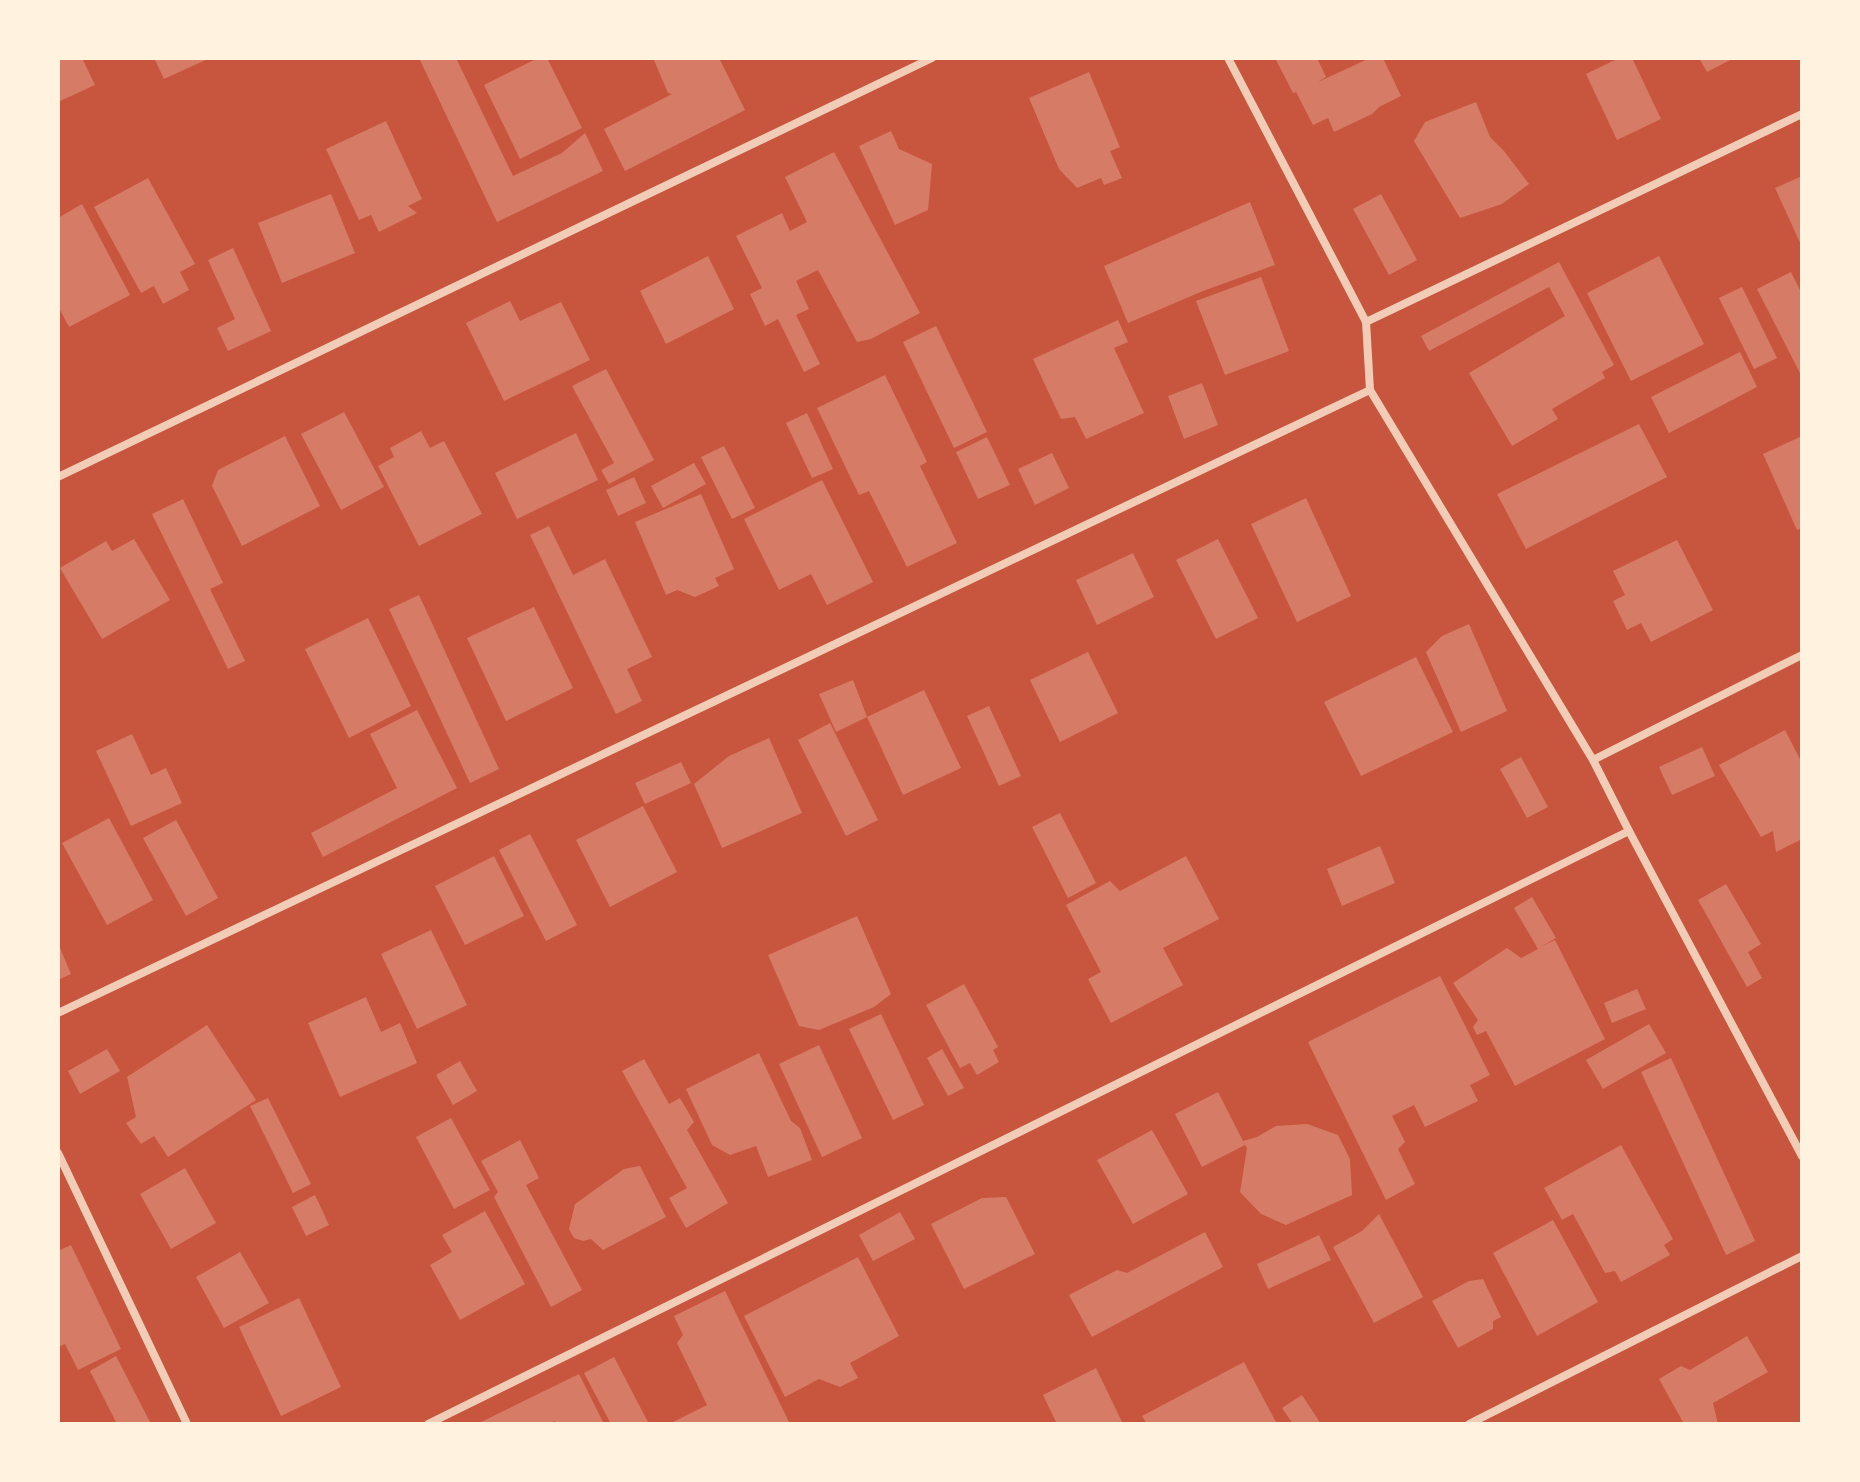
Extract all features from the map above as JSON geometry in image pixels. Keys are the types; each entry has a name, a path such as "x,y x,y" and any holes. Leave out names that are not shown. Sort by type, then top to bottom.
{"street":[{"path":"58,477 932,58"},
{"path":"1228,58 1366,322 1370,390 1593,760 1802,1156"},
{"path":"1366,322 1802,114"},
{"path":"58,1013 1370,390"},
{"path":"1593,760 1802,655"},
{"path":"428,1424 1629,831"},
{"path":"58,1153 187,1424"},
{"path":"1469,1424 1802,1256"}],"building":[{"path":"58,58 82,58 95,85 58,102"},
{"path":"154,58 210,58 164,79"},
{"path":"419,58 456,58 513,176 562,153 585,133 603,171 497,222"},
{"path":"538,58 547,58 582,128 520,159 484,85"},
{"path":"653,58 719,58 745,110 625,171 604,129 672,94 668,93"},
{"path":"1275,58 1317,58 1326,77 1318,82 1370,58 1383,58 1401,96 1334,132 1328,118 1313,125"},
{"path":"1619,58 1632,58 1661,119 1617,140 1586,74"},
{"path":"1699,58 1734,58 1707,72"},
{"path":"1089,72 1120,147 1110,151 1122,178 1104,185 1101,178 1077,188 1059,169 1029,98"},
{"path":"1476,102 1490,137 1529,184 1502,204 1460,218 1414,141 1425,122"},
{"path":"386,121 422,199 408,206 417,213 379,232 371,215 359,220 326,149"},
{"path":"891,131 899,149 932,164 928,210 895,225 859,146"},
{"path":"834,152 920,313 871,339 857,342 818,270 796,281 809,309 796,315 820,364 804,372 778,319 765,326 750,294 762,288 736,236 782,213 790,231 807,222 785,177"},
{"path":"1802,176 1802,247 1775,188"},
{"path":"148,178 195,264 180,272 189,290 163,304 154,286 141,293 94,207"},
{"path":"331,194 355,253 282,283 258,223"},
{"path":"1381,194 1417,260 1389,275 1353,209"},
{"path":"1250,202 1275,265 1128,323 1104,266"},
{"path":"82,204 130,295 69,327 58,306 58,218"},
{"path":"233,248 271,331 228,351 217,328 235,319 208,260"},
{"path":"708,256 734,309 666,344 640,291"},
{"path":"1659,256 1704,344 1631,381 1587,293"},
{"path":"1559,262 1614,365 1602,372 1605,378 1552,409 1558,419 1512,446 1469,373 1565,316 1549,287 1429,351 1421,336"},
{"path":"1791,272 1802,294 1802,377 1757,289"},
{"path":"1261,277 1289,351 1225,375 1196,301"},
{"path":"1742,287 1777,358 1754,369 1719,298"},
{"path":"510,301 520,321 561,302 590,360 504,401 466,323"},
{"path":"1118,320 1128,342 1114,348 1144,413 1086,439 1075,417 1061,419 1033,359"},
{"path":"936,326 987,432 954,448 903,342"},
{"path":"1740,352 1757,387 1669,433 1651,397"},
{"path":"606,369 654,460 609,484 601,470 614,463 572,386"},
{"path":"885,375 927,462 920,466 957,543 907,567 869,491 859,495 817,408"},
{"path":"1202,383 1218,425 1184,439 1168,396"},
{"path":"344,412 384,487 341,510 301,434"},
{"path":"807,413 833,469 812,478 786,423"},
{"path":"1639,424 1667,477 1526,549 1497,494"},
{"path":"421,431 430,448 444,441 482,514 419,546 378,466 394,457 390,448"},
{"path":"576,433 598,480 517,519 495,473"},
{"path":"285,436 320,506 242,546 212,486 218,470"},
{"path":"987,437 1010,485 978,499 956,452"},
{"path":"1800,437 1802,528 1797,530 1763,454"},
{"path":"724,446 755,508 732,519 701,457"},
{"path":"1052,453 1069,488 1035,505 1018,469"},
{"path":"694,463 706,484 663,508 651,486"},
{"path":"634,477 646,503 618,516 606,490"},
{"path":"822,480 873,582 827,605 811,574 779,590 744,519"},
{"path":"701,494 734,569 715,578 719,586 695,597 677,590 666,595 635,522"},
{"path":"1306,498 1351,596 1297,622 1251,524"},
{"path":"183,499 223,583 210,589 245,661 228,669 152,514"},
{"path":"549,526 573,575 605,559 652,657 627,669 642,701 616,714 530,535"},
{"path":"134,539 170,600 102,639 60,568 106,541 112,551"},
{"path":"1218,539 1258,618 1216,639 1176,560"},
{"path":"1677,540 1713,610 1651,642 1641,623 1627,630 1613,601 1625,595 1613,571"},
{"path":"1133,553 1154,597 1097,625 1076,580"},
{"path":"419,595 499,769 470,783 389,609"},
{"path":"534,607 573,688 506,721 467,638"},
{"path":"368,618 411,706 349,738 305,649"},
{"path":"1469,624 1507,711 1461,732 1426,652 1442,636"},
{"path":"1088,652 1118,713 1060,742 1030,680"},
{"path":"1416,657 1453,732 1361,776 1324,702"},
{"path":"853,680 867,717 836,732 819,694"},
{"path":"924,690 961,768 903,795 867,717"},
{"path":"989,706 1021,776 999,786 967,716"},
{"path":"417,710 457,788 323,857 311,833 397,788 370,734"},
{"path":"830,723 878,820 846,836 798,740"},
{"path":"1785,730 1802,763 1802,839 1776,852 1773,831 1761,837 1719,765"},
{"path":"132,734 151,775 166,768 182,803 131,826 96,751"},
{"path":"769,738 802,813 722,848 694,784 729,756"},
{"path":"1702,747 1715,776 1672,795 1659,767"},
{"path":"1521,757 1548,807 1527,818 1500,769"},
{"path":"681,762 691,783 645,804 635,783"},
{"path":"643,806 677,872 610,907 576,840"},
{"path":"1060,813 1096,883 1068,898 1032,827"},
{"path":"109,818 153,900 107,925 62,843"},
{"path":"176,820 218,898 186,916 143,838"},
{"path":"530,834 577,925 546,941 499,850"},
{"path":"1380,846 1395,883 1342,906 1327,869"},
{"path":"494,856 524,916 465,945 435,886"},
{"path":"1186,856 1219,919 1163,948 1183,985 1111,1023 1088,979 1101,972 1066,905 1110,881 1120,891"},
{"path":"1726,884 1761,944 1748,952 1762,978 1747,987 1698,900"},
{"path":"1532,897 1556,938 1542,946 1555,940 1605,1039 1515,1086 1486,1031 1477,1035 1473,1027 1478,1020 1453,983 1507,948 1521,958 1538,949 1514,908"},
{"path":"857,916 891,994 874,1007 819,1030 799,1026 768,955"},
{"path":"431,930 467,1005 417,1029 381,954"},
{"path":"58,943 71,974 58,980"},
{"path":"1440,976 1490,1075 1470,1085 1478,1101 1425,1127 1414,1105 1392,1116 1405,1142 1398,1149 1415,1184 1386,1200 1308,1042"},
{"path":"964,984 998,1047 993,1050 999,1062 977,1075 970,1063 960,1068 926,1005"},
{"path":"1637,989 1646,1009 1612,1023 1604,1003"},
{"path":"366,997 381,1032 400,1023 417,1063 340,1097 308,1023"},
{"path":"881,1014 924,1105 893,1120 849,1029"},
{"path":"1649,1024 1666,1053 1603,1089 1586,1060"},
{"path":"207,1025 256,1100 168,1157 154,1136 141,1144 126,1123 136,1117 127,1077"},
{"path":"819,1045 862,1138 822,1157 779,1064"},
{"path":"107,1049 120,1071 80,1094 68,1071"},
{"path":"942,1049 964,1088 948,1096 927,1058"},
{"path":"759,1053 791,1121 800,1128 812,1160 768,1177 756,1146 730,1155 712,1145 686,1089"},
{"path":"1671,1058 1755,1241 1726,1255 1641,1072"},
{"path":"644,1059 669,1104 680,1098 694,1122 687,1130 728,1203 686,1228 669,1198 687,1188 622,1071"},
{"path":"460,1061 477,1091 453,1105 436,1075"},
{"path":"1218,1092 1243,1141 1276,1126 1307,1124 1338,1135 1350,1159 1352,1195 1286,1225 1261,1214 1240,1192 1245,1145 1202,1167 1175,1114"},
{"path":"268,1098 311,1184 293,1193 250,1106"},
{"path":"451,1118 490,1190 454,1209 416,1137"},
{"path":"1152,1130 1188,1194 1133,1224 1097,1160"},
{"path":"520,1140 539,1178 526,1185 582,1290 551,1307 494,1197 498,1192 481,1161"},
{"path":"1621,1145 1673,1239 1664,1245 1670,1255 1621,1282 1615,1271 1605,1273 1573,1214 1562,1220 1544,1188"},
{"path":"640,1166 666,1217 603,1250 591,1239 583,1241 574,1238 569,1229 575,1204 624,1169"},
{"path":"185,1168 216,1223 171,1249 140,1194"},
{"path":"315,1195 329,1225 306,1236 292,1207"},
{"path":"1006,1197 1035,1254 964,1289 931,1224 982,1198"},
{"path":"485,1211 525,1284 460,1320 430,1265 452,1252 442,1235"},
{"path":"900,1212 915,1239 873,1261 859,1235"},
{"path":"1379,1214 1423,1297 1374,1323 1333,1247 1362,1231"},
{"path":"1553,1220 1598,1302 1537,1336 1493,1253"},
{"path":"1205,1232 1223,1267 1092,1337 1069,1295 1117,1270 1127,1273"},
{"path":"1319,1235 1331,1260 1268,1289 1257,1264"},
{"path":"71,1245 121,1349 78,1370 65,1344 58,1347 58,1251"},
{"path":"240,1252 269,1303 224,1328 196,1277"},
{"path":"858,1257 899,1336 850,1363 858,1378 840,1387 819,1379 785,1397 744,1316"},
{"path":"1483,1279 1501,1317 1493,1321 1493,1329 1458,1348 1432,1301 1469,1281"},
{"path":"725,1291 790,1424 669,1424 707,1405 677,1343 683,1335 674,1316"},
{"path":"299,1298 341,1387 281,1416 239,1327"},
{"path":"1747,1336 1768,1372 1713,1403 1718,1424 1684,1424 1659,1379 1681,1366 1690,1370"},
{"path":"116,1356 151,1424 117,1424 90,1371"},
{"path":"614,1357 649,1424 611,1424 584,1373"},
{"path":"1244,1362 1277,1424 1147,1424 1142,1416"},
{"path":"1096,1368 1123,1424 1057,1424 1043,1395"},
{"path":"579,1374 604,1424 556,1424 555,1421 548,1424 477,1424"},
{"path":"1302,1395 1321,1424 1293,1424 1282,1408"}]}
